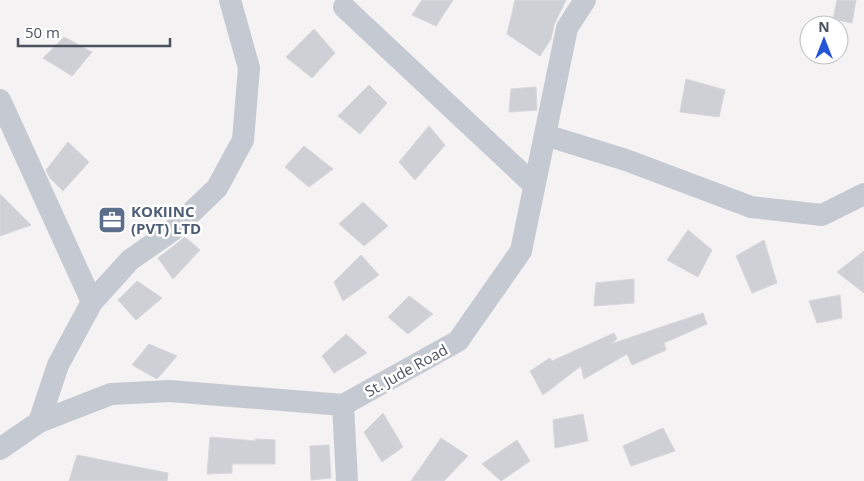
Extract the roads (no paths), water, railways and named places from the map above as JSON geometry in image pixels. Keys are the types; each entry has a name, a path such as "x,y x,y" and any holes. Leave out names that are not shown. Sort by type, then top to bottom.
{"street":[{"path":"40,422 58,365 92,302 130,260 173,230 217,188 242,140 249,68 230,0"},
{"name":"St. Jude Road","path":"343,405 458,341 521,251 566,28 585,0"},
{"path":"344,8 534,185"},
{"path":"0,100 92,302"},
{"path":"545,135 626,160 751,207 822,215 864,194"},
{"path":"0,449 40,422 111,394 160,391 343,405 347,481"}],"place":[{"name":"KOKIINC (PVT) LTD","path":"112,220"}]}
